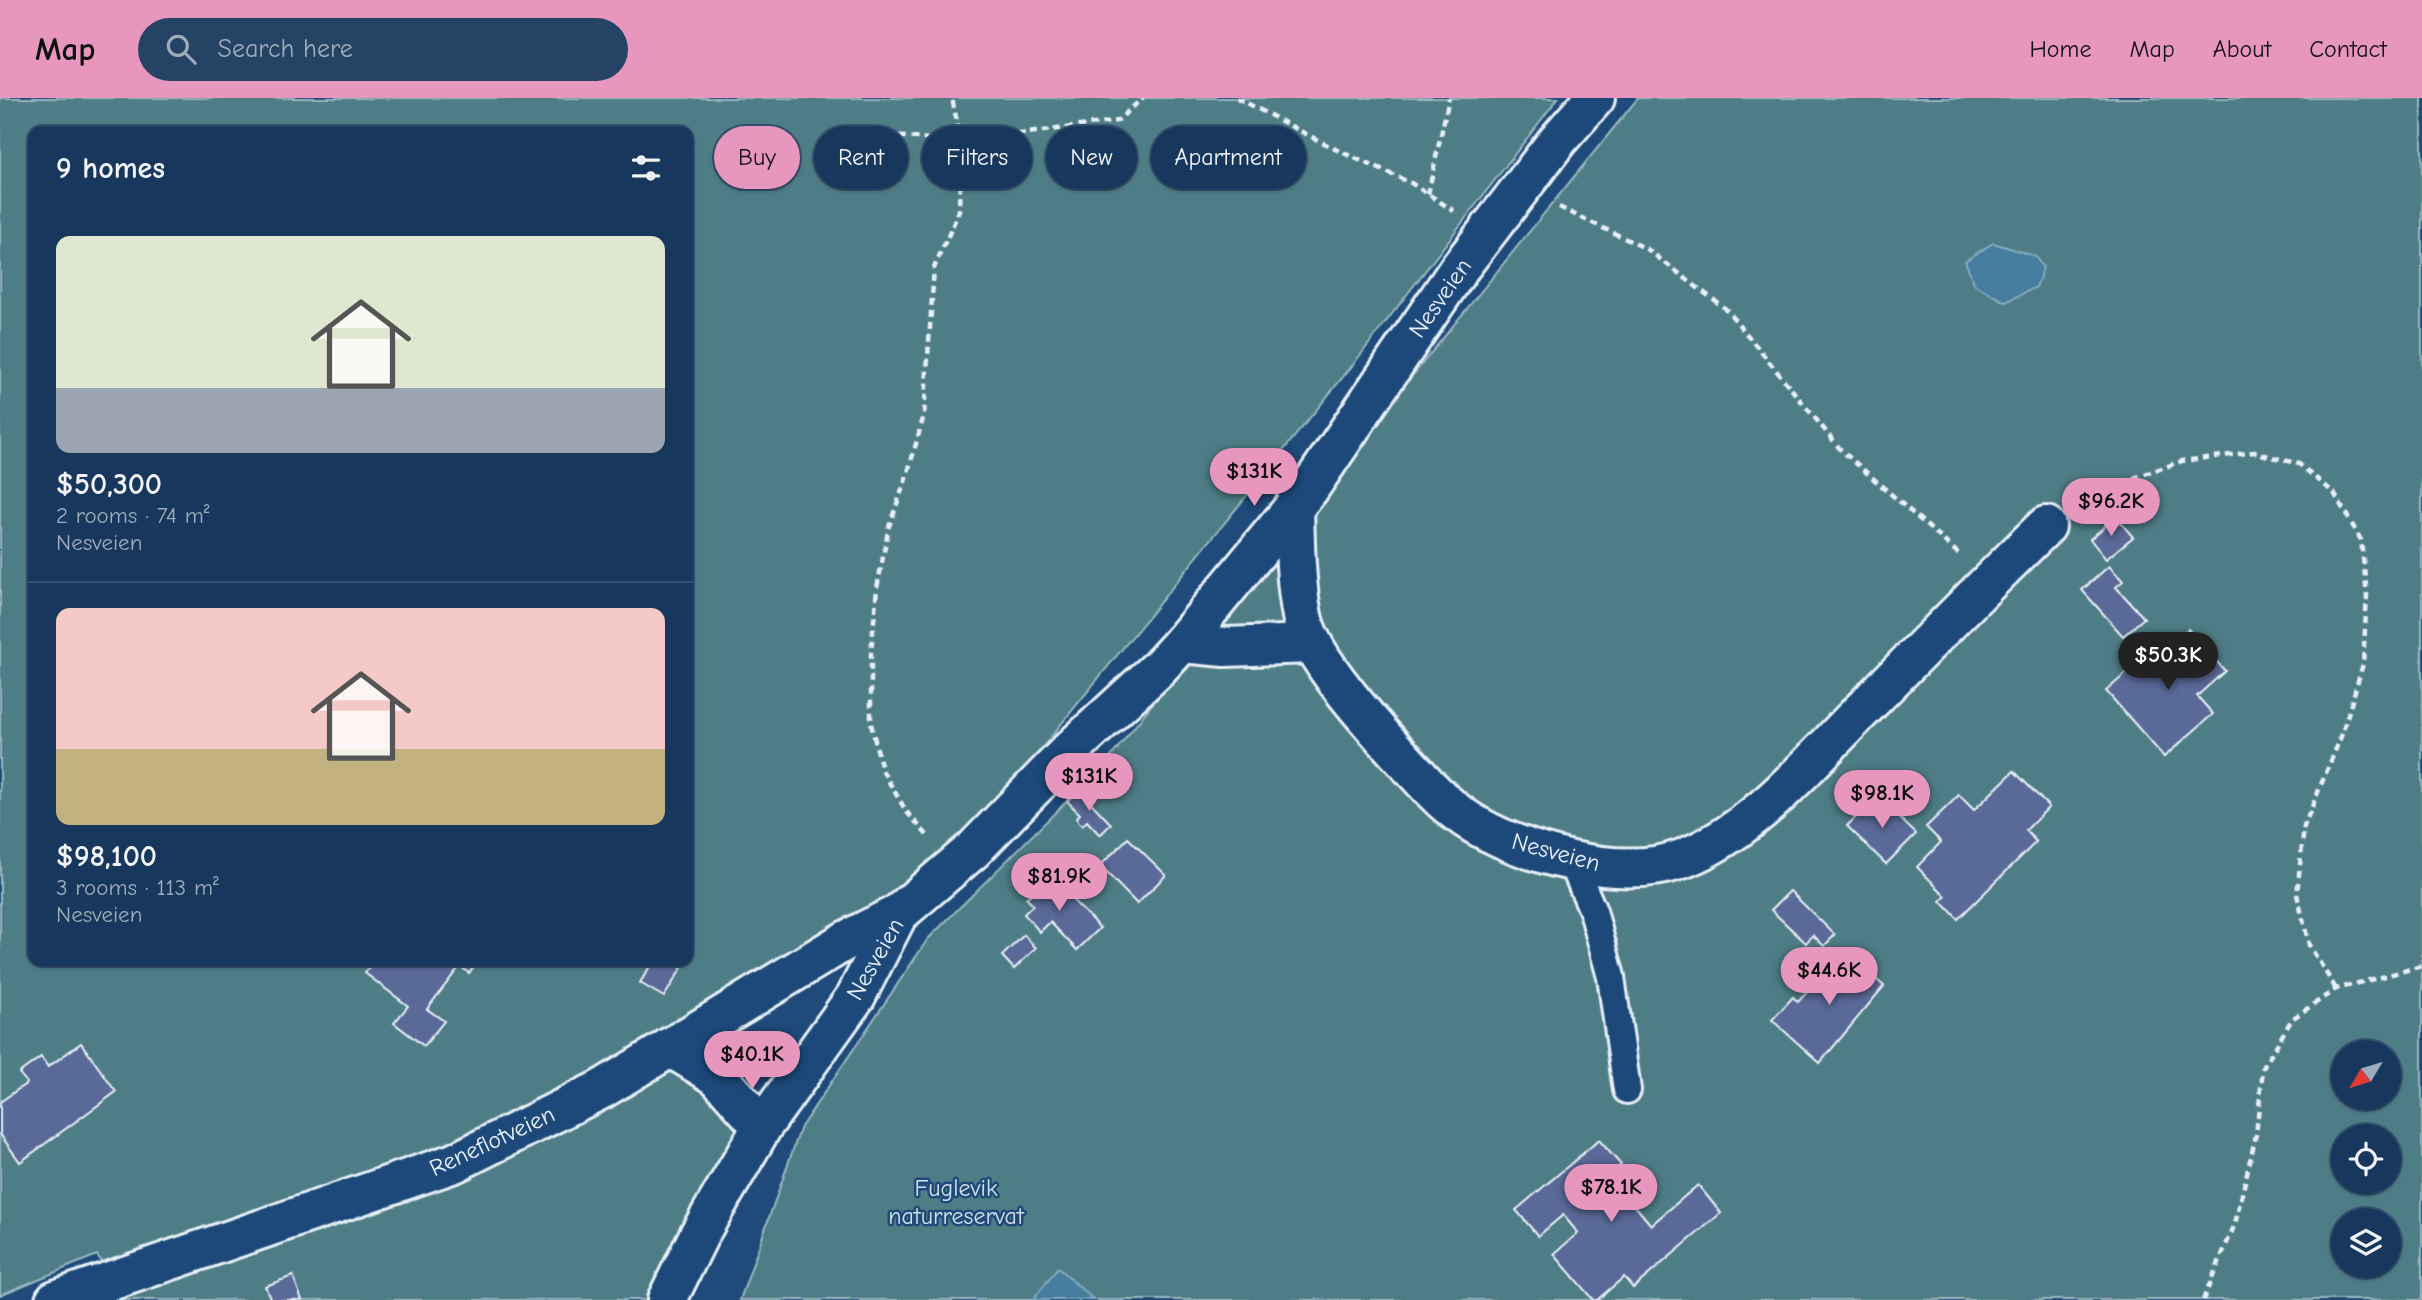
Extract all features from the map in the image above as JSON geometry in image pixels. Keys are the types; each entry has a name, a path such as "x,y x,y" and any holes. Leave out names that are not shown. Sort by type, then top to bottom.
{"street":[{"name":"Nesveien","path":"667,1300 700,1233 762,1127 856,996 898,914 955,867 1069,751 1182,643 1309,489 1458,270 1595,98"},
{"name":"Nesveien","path":"1294,506 1302,618 1312,644 1372,725 1433,791 1466,819 1503,838 1572,862 1623,869 1681,860 1732,833 1784,788 2046,526"},
{"path":"1182,643 1225,647 1312,644"},
{"name":"Reneflotveien","path":"55,1300 454,1163 602,1089 845,941 898,914"},
{"path":"670,1047 717,1076 762,1127"}],"lane":[{"path":"1572,862 1593,911 1611,977 1627,1090"}],"path":[{"path":"951,98 957,126"},
{"path":"1032,132 1117,121 1143,98"},
{"path":"1237,98 1339,151 1411,183 1487,233"},
{"path":"1428,194 1449,98"},
{"path":"955,867 906,811 882,770 871,724 870,653 877,588 889,526 907,476 924,415 934,268 959,211 960,189"},
{"path":"1520,190 1582,216 1647,249 1727,310 1841,450 1989,581"},
{"path":"2046,526 2128,480 2182,461 2219,455 2254,452 2299,464 2334,493 2361,540 2367,595 2363,664 2342,734 2304,826 2297,894 2309,945 2336,989"},
{"path":"2203,1300 2235,1224 2256,1135 2263,1068 2292,1019 2336,989 2422,966"}],"green space":[{"path":"0,98 1558,98 1352,366 1040,750 944,876 671,1047 762,1127 667,1300 55,1300 113,1279 97,1255 0,1295"},
{"name":"Fuglevik naturreservat","path":"1638,98 2422,98 2422,1300 740,1300 801,1127 928,939 1110,758 1305,508"}],"water":[{"path":"1993,243 2035,256 2043,268 2036,287 2006,302 1975,285 1965,261"},
{"path":"1058,1268 1094,1300 1033,1300"}],"building":[{"path":"2116,517 2133,537 2106,559 2090,539"},
{"path":"2109,566 2123,581 2116,587 2144,618 2123,636 2082,590"},
{"path":"2188,629 2225,671 2197,696 2213,714 2164,757 2106,691 2155,648 2160,653"},
{"path":"2014,771 2049,807 2026,830 2036,842 1958,919 1941,901 1946,896 1917,867 1941,842 1926,827 1959,795 1974,810"},
{"path":"1079,790 1111,824 1100,835 1087,821 1082,826 1076,818 1080,814 1067,801"},
{"path":"1877,796 1916,834 1886,864 1847,826"},
{"path":"1128,838 1166,875 1137,904 1100,866"},
{"path":"1041,876 1045,880 1049,876 1100,928 1077,950 1050,922 1040,932 1024,914 1033,905 1026,898 1031,894 1027,890"},
{"path":"1790,891 1835,935 1824,946 1813,935 1806,943 1771,910"},
{"path":"1024,935 1036,948 1014,969 1002,956"},
{"path":"1844,951 1884,986 1820,1063 1772,1020 1793,997 1798,1002"},
{"path":"371,966 460,966 427,1009 444,1021 424,1046 394,1023 408,1006 365,973"},
{"path":"460,966 474,966 469,973"},
{"path":"650,966 683,966 664,997 640,983"},
{"path":"81,1043 116,1092 20,1162 0,1134 0,1102 27,1083 19,1073 41,1057 48,1067"},
{"path":"1599,1140 1621,1165 1609,1175 1651,1225 1698,1185 1721,1213 1633,1288 1624,1277 1597,1300 1593,1300 1554,1254 1578,1233 1563,1215 1538,1236 1516,1210"},
{"path":"293,1276 302,1300 271,1300 265,1286"}]}
